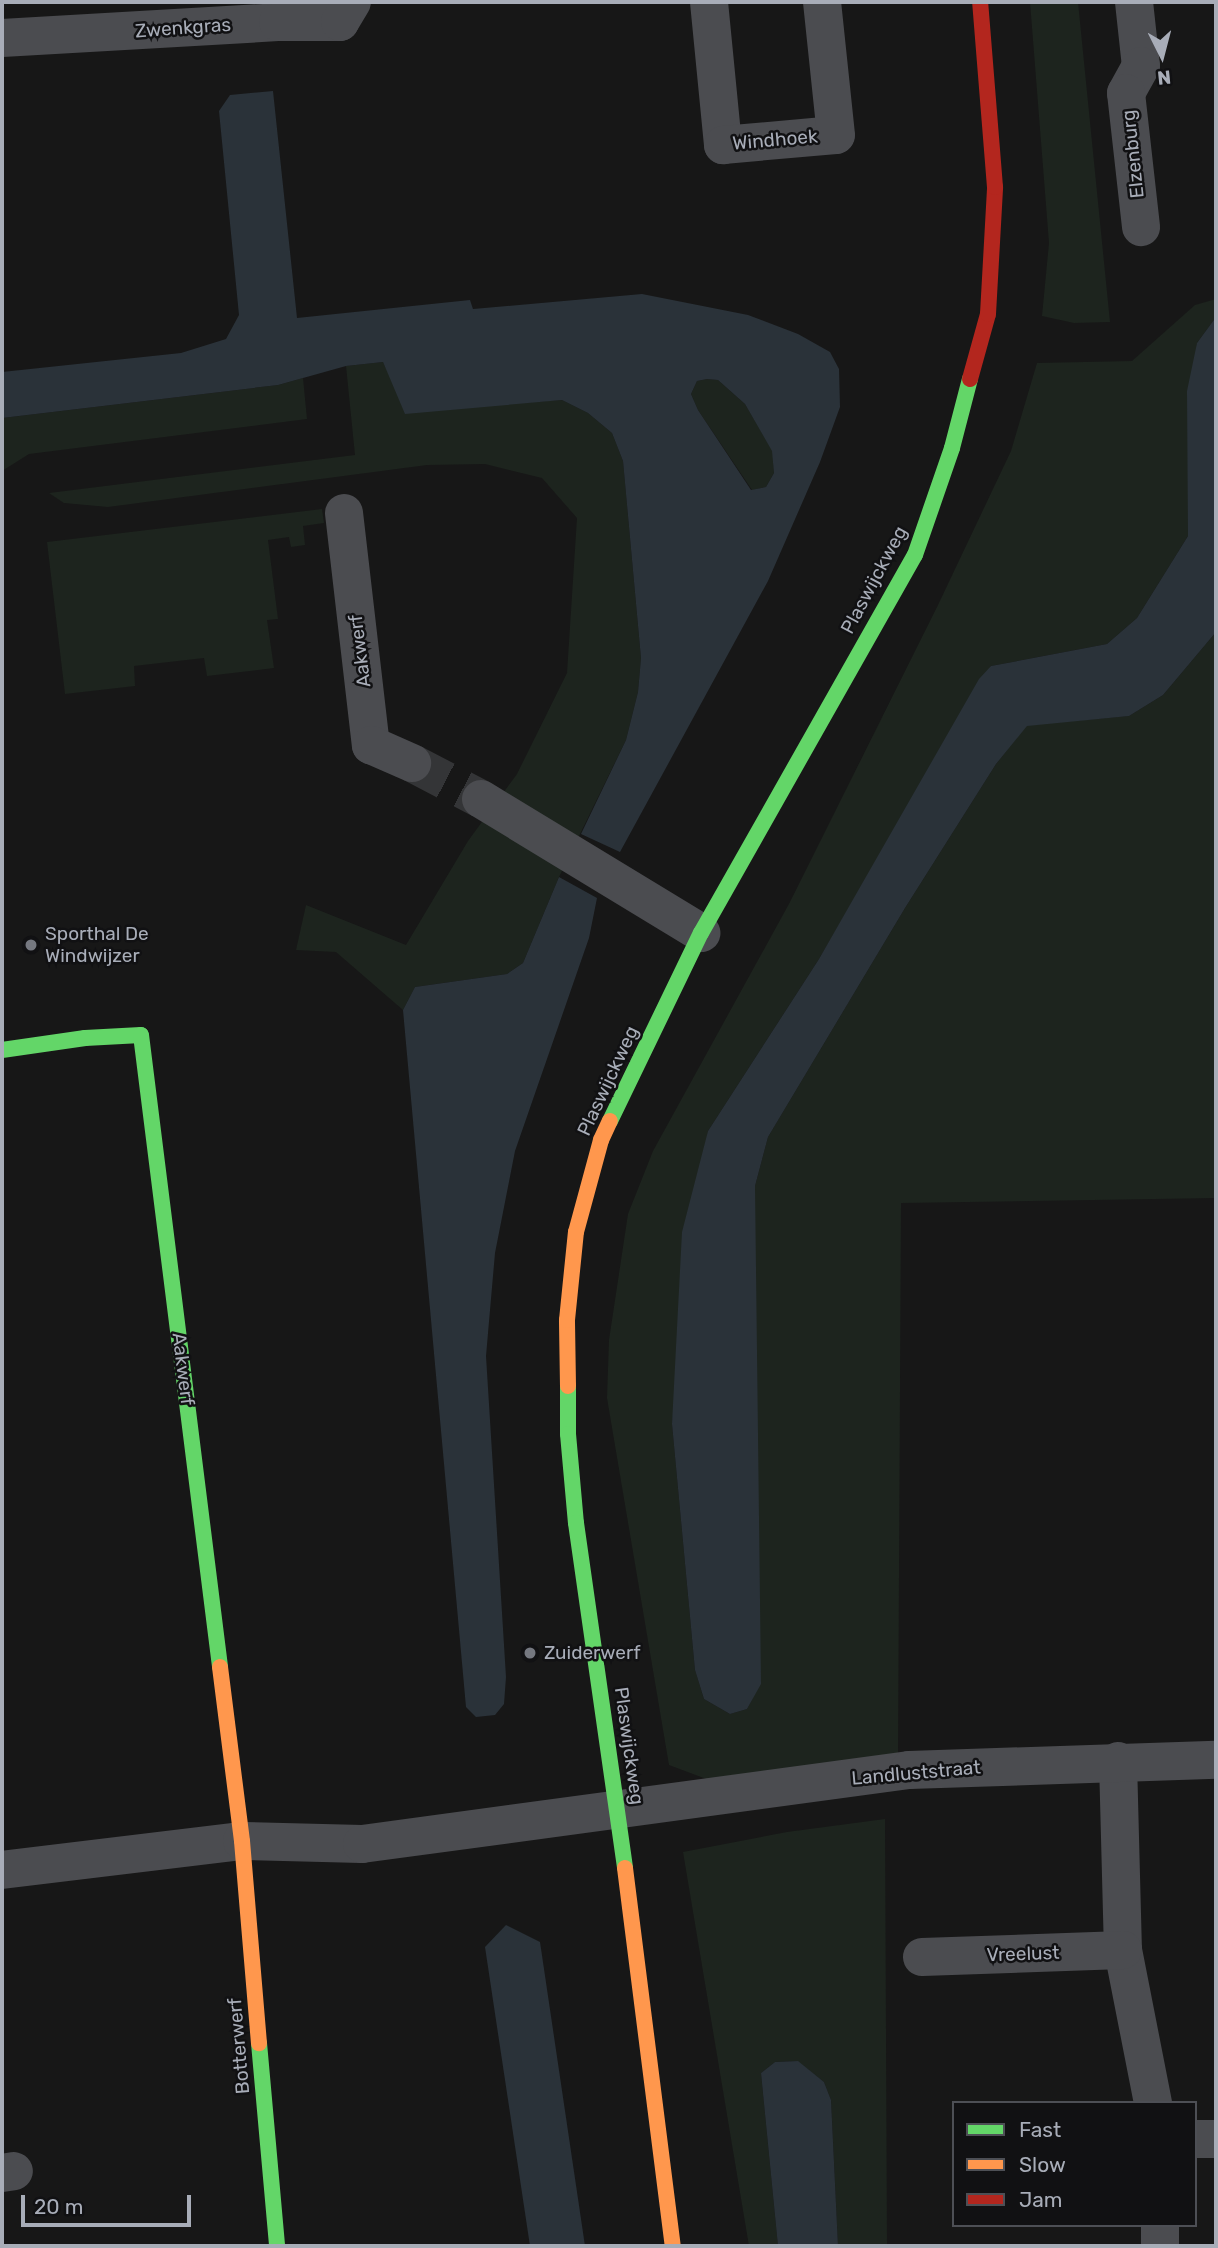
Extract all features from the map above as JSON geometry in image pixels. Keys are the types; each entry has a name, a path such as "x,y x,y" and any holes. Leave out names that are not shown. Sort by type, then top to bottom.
{"street":[{"name":"Zwenkgras","path":"2,38 59,18 340,22 352,2"},
{"name":"Windhoek","path":"709,2 723,145 836,135 822,2"},
{"name":"Plaswijckweg","path":"673,2246 617,1808 576,1523 568,1434 567,1320 576,1232 601,1140 701,933 915,555 952,448 988,314 992,269 995,187 980,2"},
{"name":"Elzenburg","path":"1134,2 1141,66 1126,93 1141,227"},
{"name":"Aakwerf","path":"344,513 371,745 412,763"},
{"path":"481,799 701,933"},
{"name":"Aakwerf","path":"2,1050 85,1038 141,1035 242,1841"},
{"name":"Landluststraat","path":"617,1808 909,1770 1118,1761 1216,1760"},
{"path":"1118,1761 1123,1951 1153,2101"},
{"path":"2,1870 242,1841 362,1844 617,1808"},
{"name":"Botterwerf","path":"242,1841 277,2246"},
{"name":"Vreelust","path":"922,1957 1123,1951"},
{"path":"1197,2139 1216,2139"},
{"path":"1160,2227 1160,2246"}],"shaded area":[{"path":"1030,2 1078,2 1110,322 1074,323 1042,316 1049,243"},
{"path":"273,91 297,318 470,300 473,309 642,294 748,315 798,334 830,352 839,369 840,407 820,462 768,581 620,852 581,834 626,740 638,692 641,658 623,461 612,433 588,413 562,400 405,414 383,362 346,366 278,385 2,418 2,372 181,353 226,339 239,315 219,111 230,95","holes":["718,380 745,404 772,451 774,473 766,487 751,490 698,410 691,394 697,381"]},
{"path":"1216,299 1216,317 1197,343 1188,536 1137,618 1107,644 991,666 819,959 708,1131 672,1424 695,1670 704,1699 730,1714 747,1709 753,1698 755,1186 768,1137 905,908 996,764 1027,725 1129,716 1163,695 1216,632 1216,1198 901,1203 898,1758 709,1780 669,1765 607,1398 609,1340 628,1214 653,1151 790,902 938,605 1011,451 1037,363 1132,361 1195,305"},
{"path":"1216,317 1216,632 1163,695 1129,716 1027,726 996,764 905,908 768,1137 755,1186 761,1684 747,1709 730,1714 704,1699 695,1670 672,1424 682,1232 708,1131 819,959 979,679 991,666 1107,644 1137,618 1188,536 1187,391 1197,343"},
{"path":"383,362 394,384 518,403 562,400 588,413 612,433 623,461 641,658 638,692 626,740 559,877 523,963 507,974 415,987 403,1010 336,952 296,950 306,905 406,945 468,841 517,774 567,673 577,518 542,478 485,464 427,465 108,507 64,503 49,493 355,455 346,366"},
{"path":"303,378 307,419 29,454 2,471 2,418 278,385"},
{"path":"718,380 745,404 773,451 774,473 766,487 752,490 698,410 691,394 697,381"},
{"path":"322,509 324,523 303,526 305,545 291,547 289,537 268,540 278,619 267,620 274,668 207,676 204,658 134,666 135,686 65,694 47,542"},
{"path":"559,877 597,898 589,938 515,1151 495,1253 486,1356 506,1677 504,1704 495,1715 476,1717 466,1707 403,1010 415,987 507,974 523,963"},
{"path":"885,1819 887,2246 838,2246 831,2100 824,2082 797,2061 775,2062 761,2073 778,2246 749,2246 683,1852 787,1832"},
{"path":"506,1925 540,1942 585,2246 530,2246 485,1947"},
{"path":"798,2061 824,2082 831,2100 838,2246 778,2246 761,2073 775,2062"}],"tunnel":[{"path":"412,763 481,799"}],"traffic: fast":[{"path":"610,1121 701,933 915,555 952,448 970,379"},
{"path":"2,1050 85,1038 141,1035 220,1667"},
{"path":"568,1386 568,1434 576,1523 625,1868"},
{"path":"259,2043 277,2246"}],"traffic: slow":[{"path":"568,1386 567,1320 576,1232 601,1140 610,1121"},
{"path":"220,1667 242,1841 259,2043"},
{"path":"625,1868 673,2246"}],"traffic: jam":[{"path":"970,379 988,314 995,187 980,2"}],"place":[{"name":"Sporthal De Windwijzer","path":"31,945"},
{"name":"Zuiderwerf","path":"530,1653"}]}
